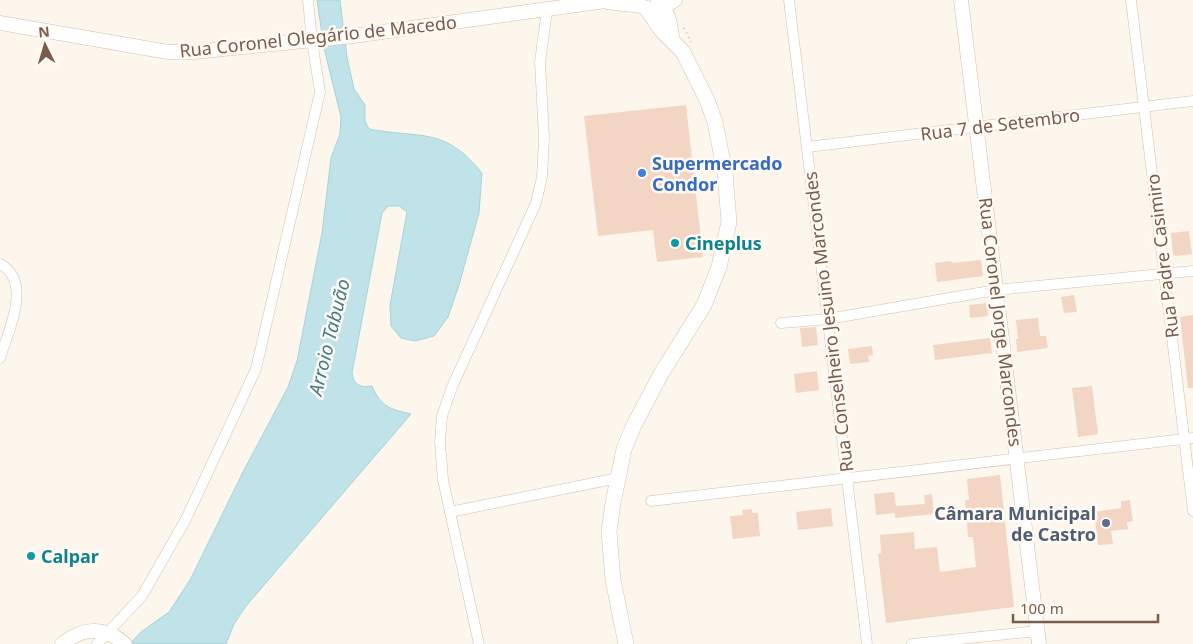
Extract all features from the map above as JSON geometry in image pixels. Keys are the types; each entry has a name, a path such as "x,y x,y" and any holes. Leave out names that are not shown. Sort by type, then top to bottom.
{"main road":[{"path":"626,644 613,580 609,532 612,503 624,449 634,425 662,374 704,305 719,267 728,222 725,172 715,122 708,100 682,52 662,31 649,3"}],"street":[{"path":"97,644 142,596 186,519 256,369 320,92 316,40 308,0"},
{"name":"Rua Coronel Olegário de Macedo","path":"0,23 168,52 194,52 354,36 532,6 548,10 610,1 670,3 675,0"},
{"name":"Rua Conselheiro Jesuino Marcondes","path":"789,0 867,644"},
{"name":"Rua Coronel Jorge Marcondes","path":"961,0 1018,457 1038,637"},
{"name":"Rua Padre Casimiro","path":"1131,0 1164,274 1188,438 1193,512"},
{"path":"479,644 443,480 440,442 442,416 452,387 536,203 542,177 544,138 540,62 548,10"},
{"name":"Rua 7 de Setembro","path":"807,147 1193,101"},
{"path":"0,264 6,267 17,287 17,302 0,358"},
{"path":"781,323 828,319 996,290 1193,271"},
{"path":"651,501 1188,438"},
{"path":"450,512 618,478"},
{"path":"62,644 71,636 86,631 108,633 125,644"},
{"path":"912,644 1038,637"}],"path":[{"path":"682,24 693,48"}],"water":[{"name":"Arroio Tabuão","path":"317,0 340,0 347,57 354,89 365,105 365,121 369,129 431,137 443,141 456,148 482,173 479,213 459,285 448,317 434,336 415,341 401,338 391,326 390,305 407,212 399,206 388,206 382,213 352,373 358,385 372,386 379,399 387,406 411,414 246,606 234,624 226,644 130,644 141,632 169,612 190,580 244,470 288,387 297,361 322,233 331,158 340,134 341,117 324,48"}],"building":[{"name":"Supermercado Condor","path":"686,105 703,257 657,262 653,230 598,236 584,116"},
{"path":"1189,231 1192,254 1173,255 1171,233"},
{"path":"981,260 983,276 937,282 935,263"},
{"path":"1074,295 1077,312 1064,313 1061,297"},
{"path":"987,303 988,316 970,318 969,305"},
{"path":"1193,315 1193,388 1188,388 1180,317"},
{"path":"1038,318 1040,336 1046,336 1048,348 1017,352 1016,320"},
{"path":"816,327 818,345 802,347 800,328"},
{"path":"990,338 992,353 935,360 933,345"},
{"path":"872,346 873,355 868,356 869,362 850,364 848,349"},
{"path":"817,371 819,390 796,393 794,374"},
{"path":"1092,386 1098,434 1078,437 1072,388"},
{"path":"1000,475 1014,607 886,623 878,554 881,553 880,535 914,532 915,549 937,547 940,572 976,567 973,537 968,537 965,500 969,500 967,479"},
{"path":"894,492 896,506 925,504 924,495 932,494 934,514 895,518 895,513 876,515 874,494"},
{"name":"Câmara Municipal de Castro","path":"1130,500 1133,521 1127,522 1128,529 1111,531 1113,544 1098,545 1094,512 1121,508 1121,501"},
{"path":"831,508 833,526 798,530 796,512"},
{"path":"752,509 752,513 758,513 760,536 733,539 730,516 743,515 742,510"}],"place":[{"name":"Supermercado Condor","path":"642,173"},
{"name":"Cineplus","path":"675,243"},
{"name":"Câmara Municipal de Castro","path":"1106,523"},
{"name":"Calpar","path":"31,556"}]}
